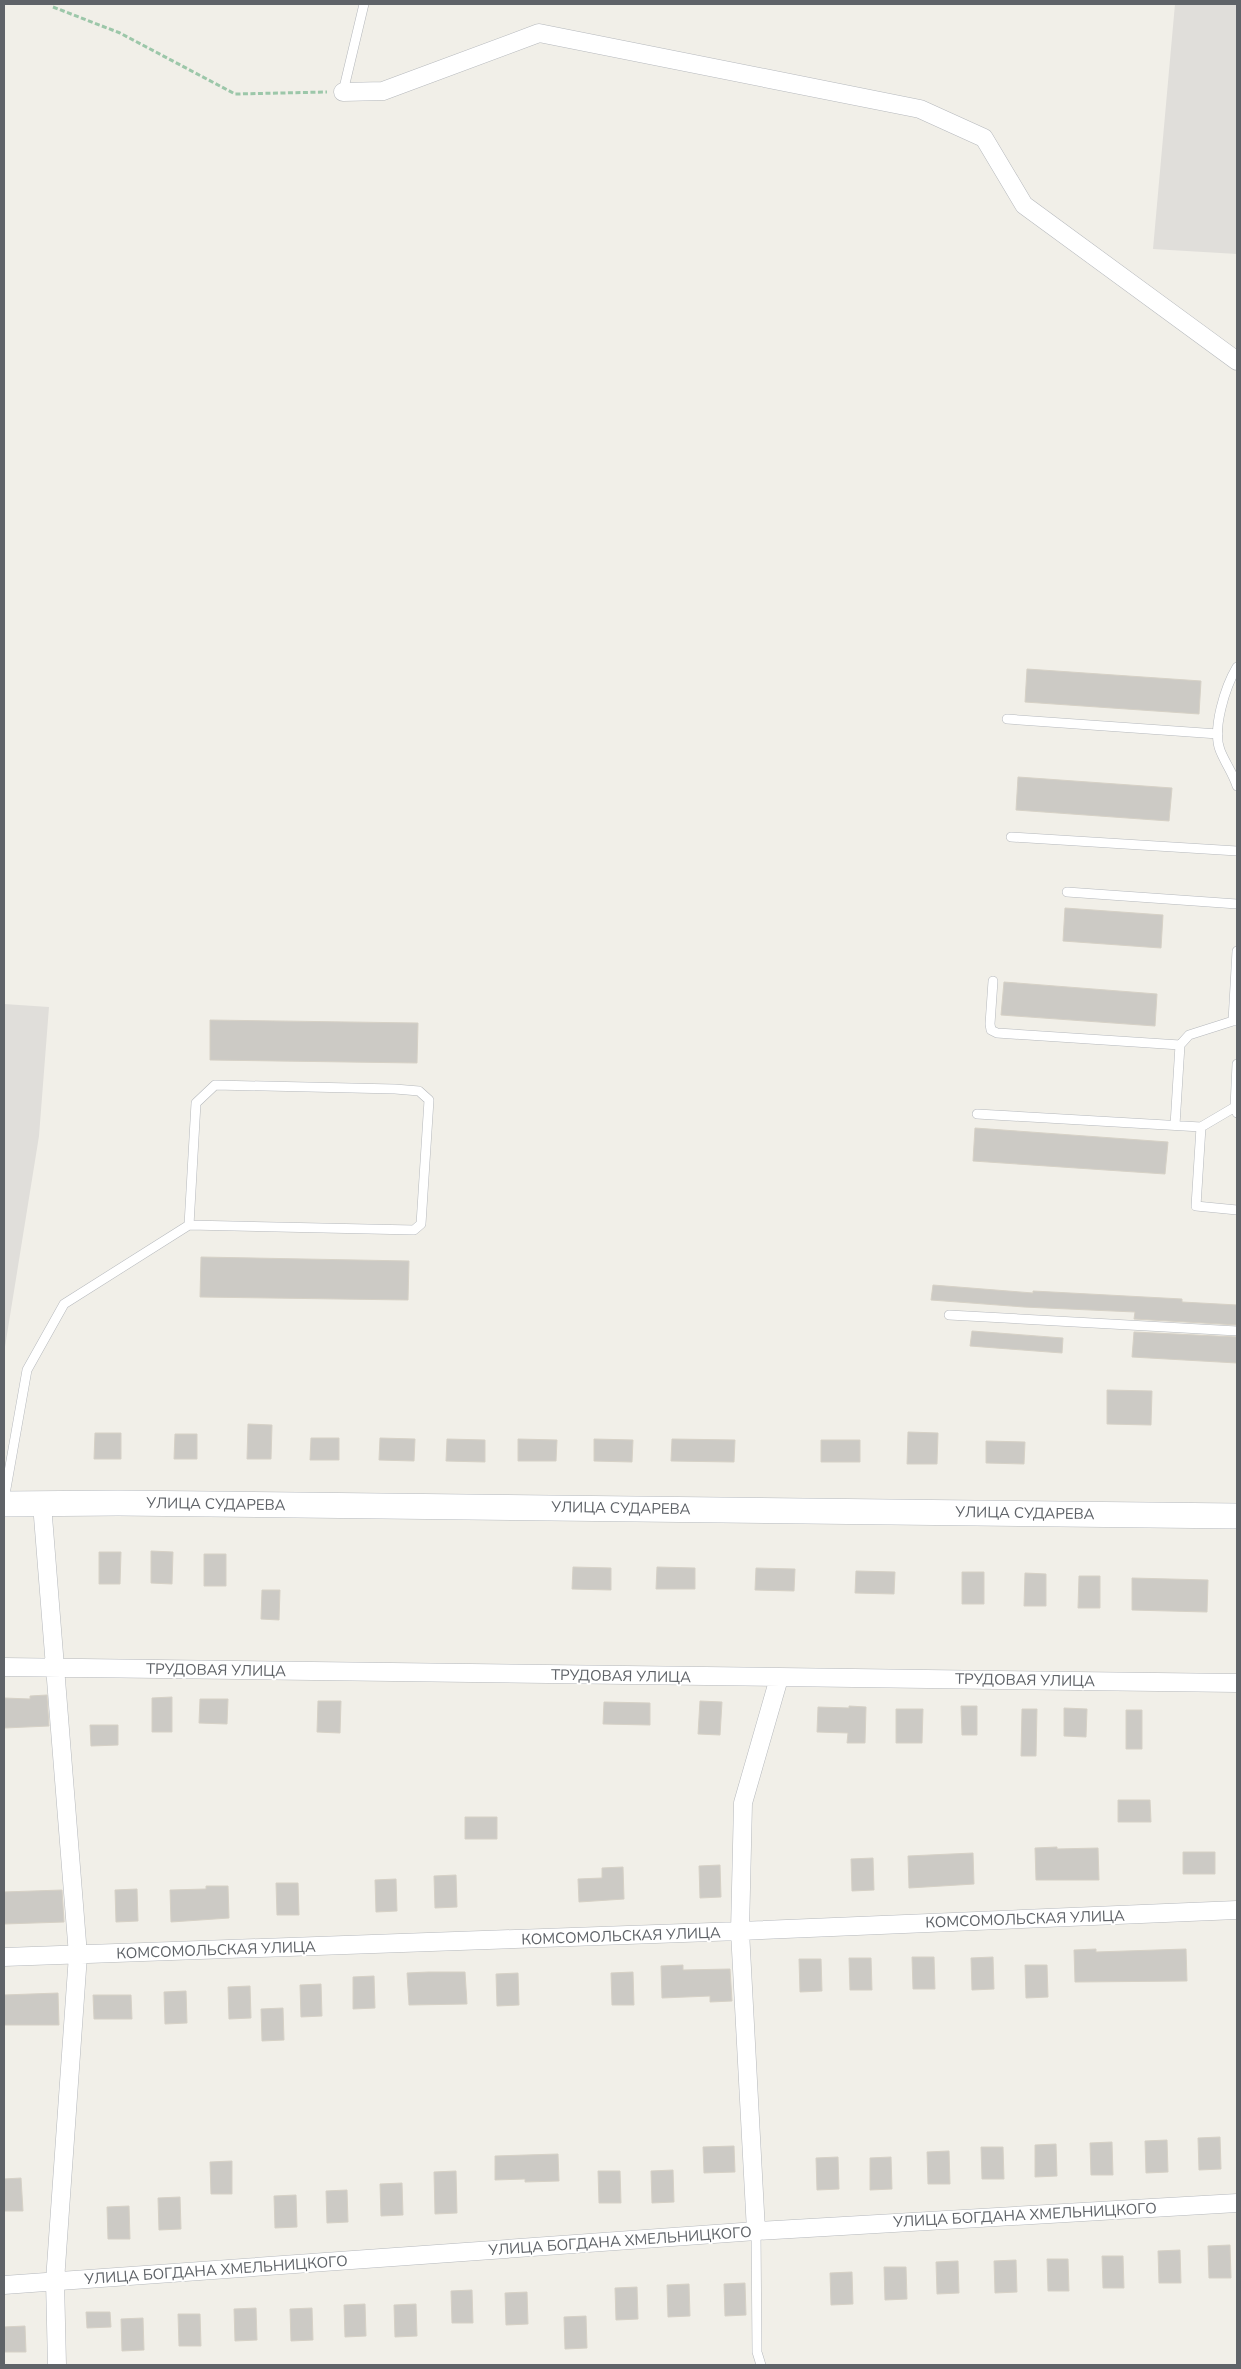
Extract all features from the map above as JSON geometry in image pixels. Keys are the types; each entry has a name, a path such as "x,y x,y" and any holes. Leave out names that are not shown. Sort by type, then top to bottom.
{"street":[{"path":"343,92 383,91 539,33 920,109 984,138 1024,205 1237,361"},
{"name":"УЛИЦА СУДАРЕВА","path":"4,1504 188,1504 1237,1516"},
{"path":"42,1504 78,1955 55,2281 57,2365"},
{"name":"ТРУДОВАЯ УЛИЦА","path":"4,1667 1237,1684"},
{"path":"756,2231 740,1931 743,1803 779,1678"},
{"name":"КОМСОМОЛЬСКАЯ УЛИЦА","path":"4,1957 740,1931 1237,1910"},
{"name":"УЛИЦА БОГДАНА ХМЕЛЬНИЦКОГО","path":"4,2284 756,2231 1237,2203"}],"lane":[{"path":"343,92 364,4"},
{"path":"1237,667 1227,689 1218,734 1221,752 1232,771 1237,786"},
{"path":"1007,719 1218,734"},
{"path":"1011,837 1237,851"},
{"path":"1067,892 1237,904"},
{"path":"1175,1125 1180,1046 1189,1035 1235,1021 1237,951"},
{"path":"993,981 990,1024 991,1030 997,1033 1180,1046"},
{"path":"977,1114 1201,1127 1236,1110 1237,1064"},
{"path":"4,1500 27,1370 64,1304 189,1225 414,1230 421,1224 429,1100 419,1091 395,1089 215,1085 196,1103 189,1225"},
{"path":"1201,1127 1196,1206 1237,1210"},
{"path":"949,1315 1237,1331"},
{"path":"756,2231 757,2352 762,2365"}],"path":[{"path":"53,7 120,32 235,94 343,92"}],"shaded area":[{"path":"1175,4 1237,4 1237,254 1153,249"},
{"path":"4,1004 49,1007 39,1136 4,1353"}],"building":[{"path":"1027,669 1201,681 1199,714 1025,702"},
{"path":"1018,777 1172,788 1169,821 1016,810"},
{"path":"1065,908 1163,915 1161,948 1063,941"},
{"path":"1004,982 1157,994 1155,1026 1001,1015"},
{"path":"210,1020 418,1023 417,1063 210,1060"},
{"path":"975,1128 1168,1142 1165,1174 973,1161"},
{"path":"201,1257 409,1261 408,1300 200,1297"},
{"path":"933,1285 1033,1293 1033,1291 1182,1299 1182,1302 1237,1305 1237,1325 1134,1319 1135,1312 1024,1307 931,1300"},
{"path":"972,1331 1063,1338 1062,1353 970,1346"},
{"path":"1134,1332 1237,1337 1237,1363 1132,1357"},
{"path":"1107,1390 1152,1391 1151,1425 1107,1424"},
{"path":"248,1424 272,1425 271,1459 247,1459"},
{"path":"908,1432 938,1433 937,1464 907,1464"},
{"path":"95,1433 121,1433 121,1459 94,1459"},
{"path":"175,1434 197,1434 197,1459 174,1459"},
{"path":"311,1438 339,1438 339,1460 310,1460"},
{"path":"380,1438 415,1439 414,1461 379,1460"},
{"path":"447,1439 485,1440 485,1462 446,1461"},
{"path":"518,1439 557,1440 556,1461 518,1461"},
{"path":"594,1439 633,1440 632,1462 594,1461"},
{"path":"672,1439 735,1440 734,1462 671,1461"},
{"path":"821,1440 860,1440 860,1462 821,1462"},
{"path":"986,1441 1025,1442 1024,1464 986,1463"},
{"path":"151,1551 173,1552 172,1584 151,1583"},
{"path":"99,1552 121,1552 120,1584 99,1584"},
{"path":"204,1554 226,1554 226,1586 204,1586"},
{"path":"573,1567 611,1568 611,1590 572,1589"},
{"path":"657,1567 695,1568 695,1589 656,1589"},
{"path":"756,1568 795,1569 794,1591 755,1590"},
{"path":"856,1571 895,1572 894,1594 855,1593"},
{"path":"962,1572 984,1572 984,1604 962,1604"},
{"path":"1025,1573 1046,1574 1046,1606 1024,1606"},
{"path":"1079,1576 1100,1576 1100,1608 1078,1608"},
{"path":"1132,1578 1208,1580 1207,1612 1132,1610"},
{"path":"262,1590 280,1590 279,1620 261,1619"},
{"path":"47,1695 49,1726 4,1728 4,1698 30,1699 30,1696"},
{"path":"172,1697 172,1732 152,1732 152,1698"},
{"path":"200,1699 228,1699 227,1724 199,1723"},
{"path":"318,1701 341,1701 340,1733 317,1732"},
{"path":"700,1701 722,1702 720,1735 698,1734"},
{"path":"604,1702 650,1703 650,1725 603,1724"},
{"path":"849,1706 866,1707 865,1743 847,1743 848,1733 817,1732 818,1707 849,1708"},
{"path":"961,1706 977,1706 977,1735 962,1735"},
{"path":"1064,1708 1087,1709 1086,1737 1064,1736"},
{"path":"896,1709 923,1709 922,1743 896,1743"},
{"path":"1022,1709 1037,1709 1036,1756 1021,1756"},
{"path":"1126,1710 1142,1710 1142,1749 1126,1749"},
{"path":"90,1725 118,1725 118,1745 91,1746"},
{"path":"1118,1800 1150,1800 1151,1822 1118,1822"},
{"path":"465,1817 497,1817 497,1839 465,1839"},
{"path":"1057,1847 1057,1849 1098,1848 1099,1880 1036,1880 1035,1848"},
{"path":"1183,1852 1215,1852 1215,1874 1183,1874"},
{"path":"973,1853 974,1884 909,1888 908,1856"},
{"path":"873,1858 874,1890 852,1891 851,1859"},
{"path":"720,1865 721,1897 700,1898 699,1866"},
{"path":"623,1867 624,1899 579,1902 578,1879 602,1878 602,1868"},
{"path":"456,1875 457,1907 435,1908 434,1876"},
{"path":"396,1879 397,1911 376,1912 375,1880"},
{"path":"276,1883 298,1883 299,1915 277,1915"},
{"path":"206,1886 228,1886 229,1918 171,1922 170,1890 206,1889"},
{"path":"137,1889 138,1921 116,1922 115,1890"},
{"path":"62,1890 64,1922 4,1924 4,1892"},
{"path":"1096,1949 1096,1952 1186,1949 1187,1981 1075,1982 1074,1950"},
{"path":"912,1957 934,1957 935,1989 913,1989"},
{"path":"993,1957 994,1989 972,1990 971,1958"},
{"path":"849,1958 871,1958 872,1990 850,1990"},
{"path":"799,1959 821,1959 822,1991 800,1992"},
{"path":"683,1965 683,1970 730,1969 732,2001 710,2002 710,1996 662,1998 661,1966"},
{"path":"1025,1965 1047,1965 1048,1997 1026,1998"},
{"path":"465,1972 467,2004 409,2005 407,1973"},
{"path":"633,1972 634,2005 612,2005 611,1973"},
{"path":"518,1973 519,2005 497,2006 496,1974"},
{"path":"374,1976 375,2008 353,2009 353,1977"},
{"path":"321,1984 322,2016 301,2017 300,1985"},
{"path":"250,1986 251,2018 229,2019 228,1987"},
{"path":"186,1991 187,2023 165,2024 164,1992"},
{"path":"58,1993 59,2025 4,2025 4,1995"},
{"path":"93,1995 131,1995 132,2019 94,2019"},
{"path":"283,2008 284,2040 262,2041 261,2009"},
{"path":"1220,2137 1221,2169 1199,2170 1198,2138"},
{"path":"1167,2140 1168,2172 1146,2173 1145,2141"},
{"path":"1112,2142 1113,2175 1091,2175 1090,2143"},
{"path":"1056,2144 1057,2176 1035,2177 1035,2145"},
{"path":"734,2146 735,2172 704,2173 703,2147"},
{"path":"981,2147 1003,2147 1004,2179 982,2179"},
{"path":"949,2151 950,2184 928,2184 927,2152"},
{"path":"558,2154 559,2181 525,2182 525,2179 495,2180 495,2156"},
{"path":"838,2157 839,2189 817,2190 816,2158"},
{"path":"891,2157 892,2189 870,2190 870,2158"},
{"path":"232,2161 232,2194 211,2194 210,2162"},
{"path":"673,2170 674,2202 652,2203 651,2171"},
{"path":"456,2171 457,2213 435,2214 434,2172"},
{"path":"598,2171 620,2171 621,2203 599,2203"},
{"path":"21,2178 23,2211 4,2211 4,2179"},
{"path":"402,2183 403,2215 381,2216 380,2184"},
{"path":"347,2190 348,2222 327,2223 326,2191"},
{"path":"296,2195 297,2227 275,2228 274,2196"},
{"path":"180,2197 181,2229 159,2230 158,2198"},
{"path":"129,2206 130,2239 108,2239 107,2207"},
{"path":"1230,2245 1231,2278 1209,2278 1208,2246"},
{"path":"1180,2250 1181,2283 1159,2283 1158,2251"},
{"path":"1102,2256 1123,2256 1124,2288 1103,2288"},
{"path":"1047,2259 1068,2259 1069,2291 1048,2291"},
{"path":"1016,2260 1017,2292 995,2293 994,2261"},
{"path":"958,2261 959,2293 937,2294 936,2262"},
{"path":"884,2267 906,2267 907,2299 885,2300"},
{"path":"852,2272 853,2304 831,2305 830,2273"},
{"path":"745,2283 746,2315 725,2316 724,2284"},
{"path":"689,2284 690,2316 668,2317 667,2285"},
{"path":"637,2287 638,2319 616,2320 615,2288"},
{"path":"472,2290 473,2323 452,2323 451,2291"},
{"path":"527,2292 528,2324 506,2325 505,2293"},
{"path":"365,2304 366,2336 345,2337 344,2305"},
{"path":"416,2304 417,2336 395,2337 394,2305"},
{"path":"256,2308 257,2340 235,2341 234,2309"},
{"path":"312,2308 313,2340 291,2341 290,2309"},
{"path":"86,2312 110,2312 111,2327 87,2328"},
{"path":"178,2314 200,2314 201,2346 179,2346"},
{"path":"586,2316 587,2348 565,2349 564,2317"},
{"path":"143,2318 144,2350 122,2351 121,2319"},
{"path":"25,2326 26,2352 4,2352 4,2327"}]}
